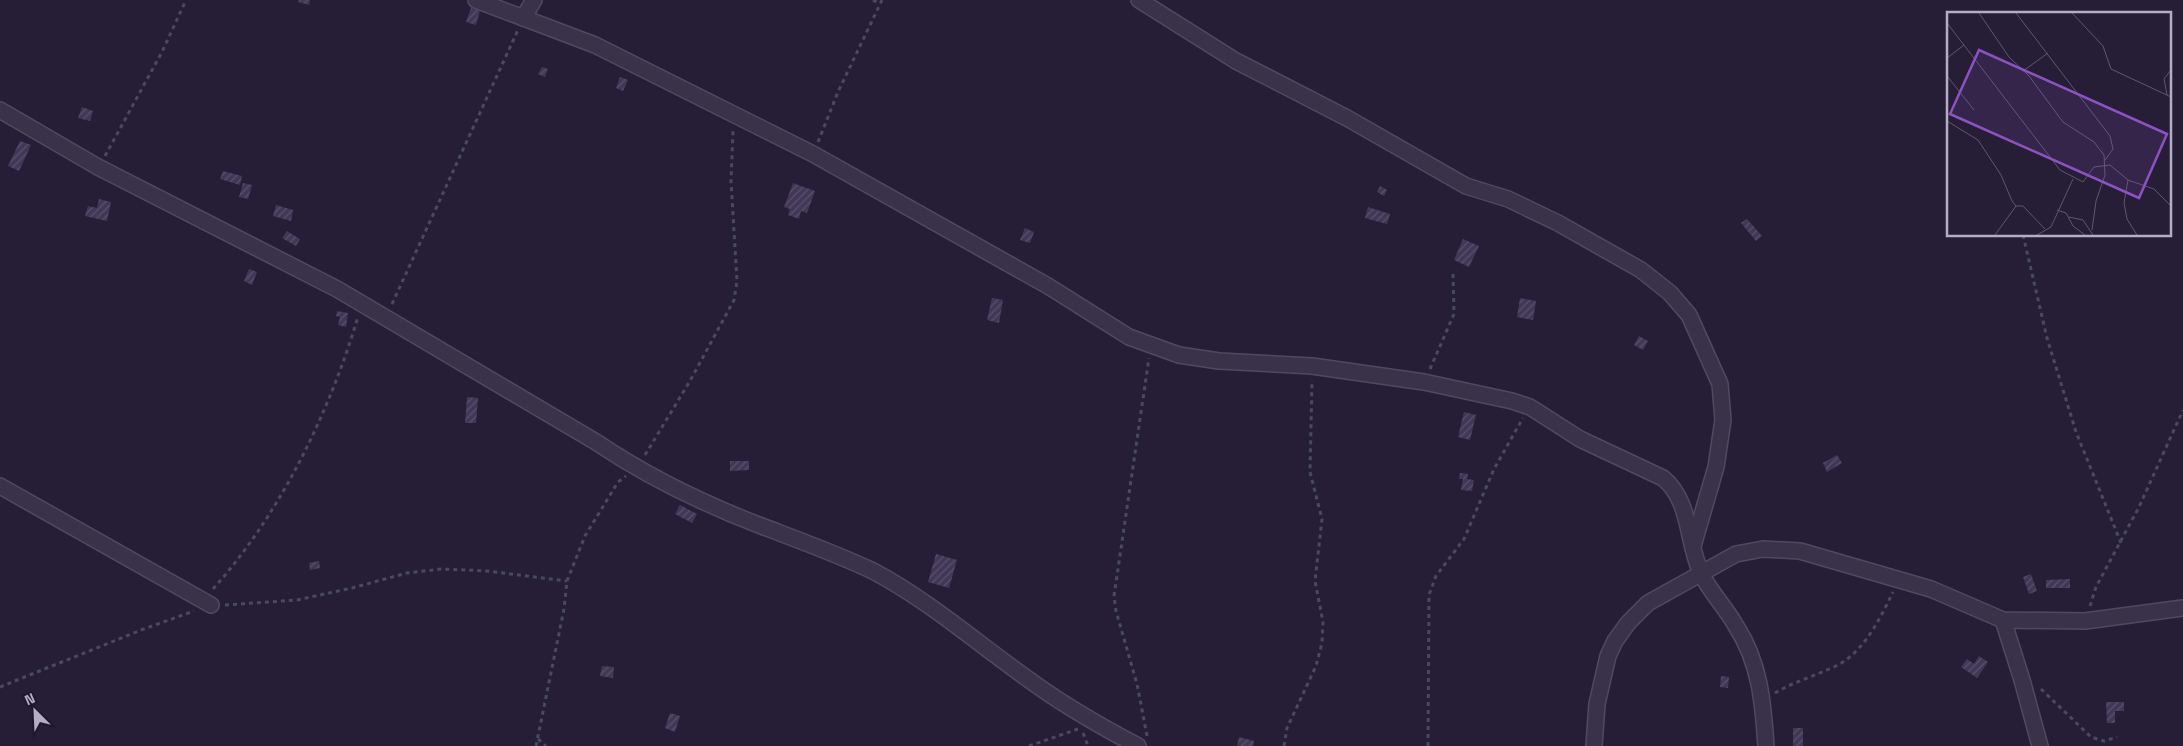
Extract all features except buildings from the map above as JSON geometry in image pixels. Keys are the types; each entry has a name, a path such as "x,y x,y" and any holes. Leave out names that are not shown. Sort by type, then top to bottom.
{"street":[{"path":"476,0 595,45 814,154 1048,286 1128,337 1179,355 1219,361 1312,366 1424,382 1512,401 1530,407 1566,432 1664,478 1674,487 1681,498 1702,575 1749,647 1758,673 1763,701 1766,746"},
{"path":"523,18 534,0"},
{"path":"1139,0 1236,61 1347,118 1466,186 1508,199 1558,223 1641,270 1670,293 1689,315 1720,384 1723,420 1716,467 1693,547"},
{"path":"0,110 98,167 336,289 637,468 732,514 816,545 874,572 940,614 1029,680 1082,716 1143,742"},
{"path":"0,486 207,603"},
{"path":"1594,746 1597,704 1608,656 1615,641 1628,623 1648,603 1702,575 1736,554 1763,549 1800,551 1900,578 1931,589 2002,620 2085,622 2183,608"},
{"path":"2002,620 2022,680 2040,746"}],"path":[{"path":"98,167 162,52 186,0"},
{"path":"814,154 838,92 881,2 873,0"},
{"path":"385,318 523,18"},
{"path":"536,746 564,609 567,581 586,536 618,482 637,468 690,381 734,300 737,281 730,181 734,115"},
{"path":"2023,236 2047,338 2076,432 2121,543"},
{"path":"1424,382 1454,314 1453,272"},
{"path":"207,603 259,529 318,428 343,368 362,304"},
{"path":"1143,742 1137,684 1116,611 1114,596 1151,345"},
{"path":"1284,746 1287,728 1316,666 1323,629 1315,581 1322,519 1310,472 1312,366"},
{"path":"1428,746 1427,645 1430,595 1436,576 1464,539 1494,469 1530,407"},
{"path":"2085,622 2096,587 2140,507 2183,410"},
{"path":"0,687 207,603 297,600 352,588 406,573 441,569 488,570 567,581"},
{"path":"1763,701 1789,685 1842,662 1858,648 1882,615 1900,578"},
{"path":"2022,680 2035,684 2091,737 2104,741 2117,737"},
{"path":"1029,746 1081,728 1088,746"},
{"path":"537,738 546,746"}]}
